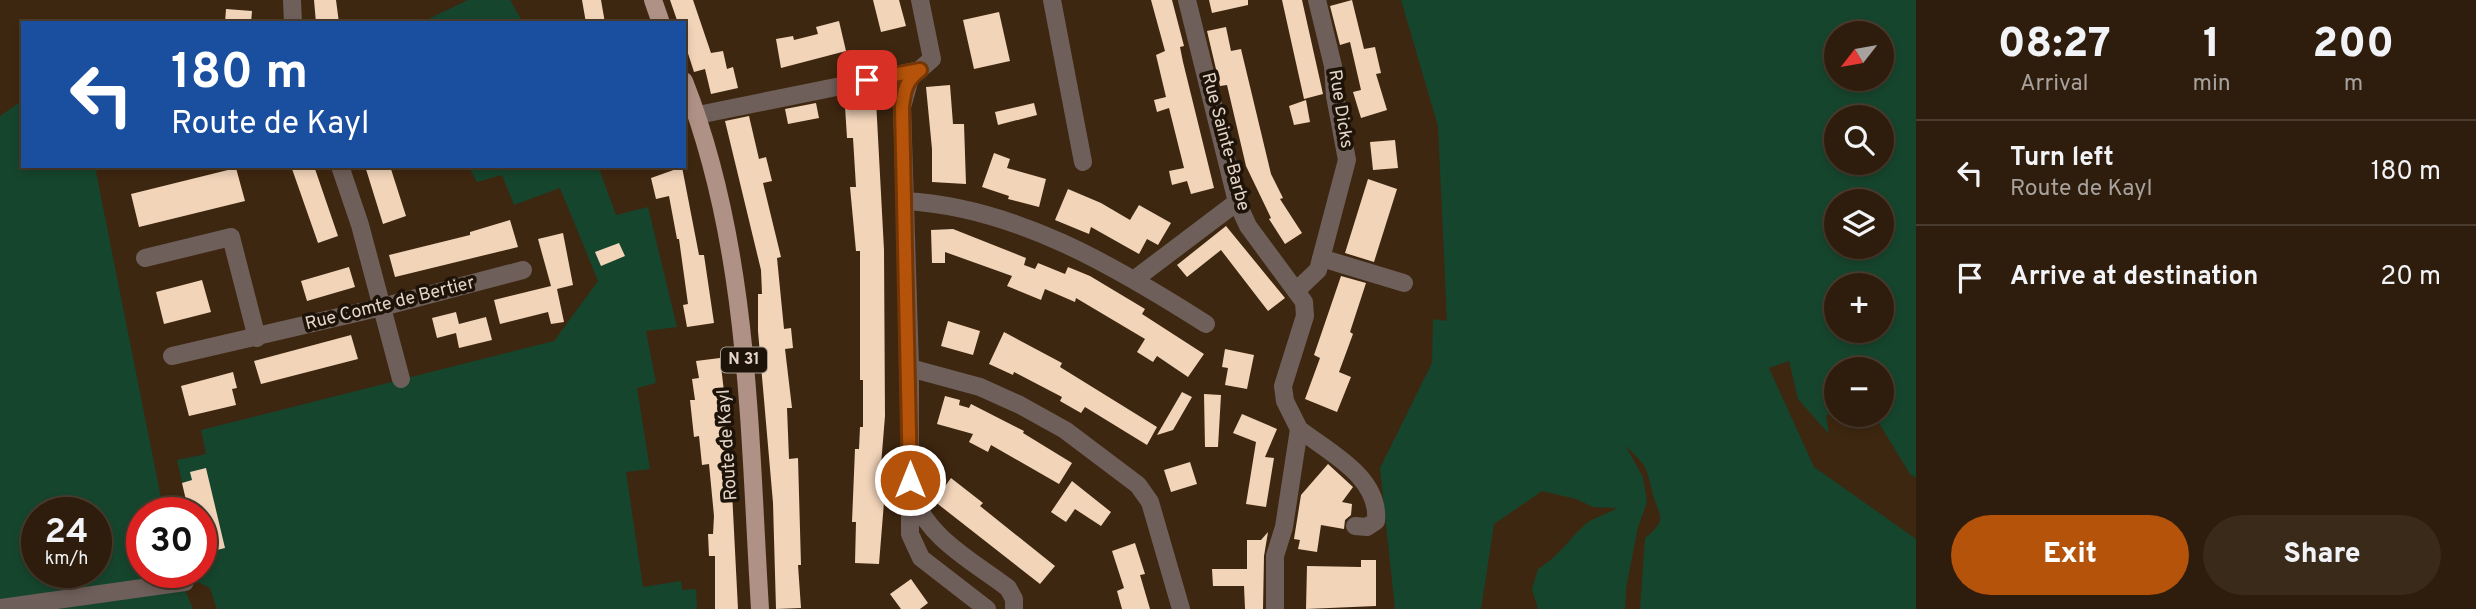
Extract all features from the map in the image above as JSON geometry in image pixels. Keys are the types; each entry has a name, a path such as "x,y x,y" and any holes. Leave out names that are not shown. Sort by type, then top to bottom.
{"main road":[{"path":"653,0 660,21"},
{"name":"Route de Kayl","path":"686,86 698,115 723,207 732,267 743,358 760,609"}],"street":[{"path":"292,0 293,21"},
{"path":"920,0 932,59 910,78 905,87 902,107 910,369 910,534 921,558 987,609"},
{"path":"1052,0 1083,162"},
{"name":"Rue Sainte-Barbe","path":"1187,0 1237,202 1248,226 1304,302 1306,316 1283,386 1285,401 1299,429 1362,478 1374,495 1376,521 1367,527 1355,526"},
{"name":"Rue Dicks","path":"1297,290 1311,279 1321,258 1348,160 1335,96 1333,66 1317,0"},
{"path":"698,115 920,70"},
{"path":"341,168 360,225 401,379"},
{"path":"905,201 935,202 1022,227 1091,256 1135,279 1206,324"},
{"path":"1135,279 1237,202"},
{"path":"145,258 232,236 257,338"},
{"path":"1321,258 1404,283"},
{"name":"Rue Comte de Bertier","path":"172,356 257,338 523,270"},
{"path":"910,369 980,387 1020,405 1065,430 1138,485 1150,502 1181,609"},
{"path":"1275,609 1275,556 1284,527 1299,429"},
{"path":"910,480 918,512 943,537 1007,589 1011,606"},
{"path":"929,564 928,552 943,537"},
{"path":"0,608 142,588"}],"green space":[{"path":"468,0 510,0 522,21 424,21"},
{"path":"1401,0 1916,0 1916,478 1910,474 1881,427 1894,427 1894,357 1824,357 1824,427 1828,427 1829,434 1798,399 1789,361 1769,368 1814,467 1916,539 1916,609 1640,609 1645,538 1657,526 1660,516 1646,470 1625,445 1643,477 1647,502 1638,527 1626,588 1625,609 1538,609 1532,589 1538,569 1553,558 1587,523 1617,508 1593,507 1576,499 1542,491 1494,524 1481,609 1395,609 1380,468 1432,363 1433,319 1447,321 1438,126"},
{"path":"21,101 21,168 99,168 96,172 161,497 126,497 126,585 112,587 112,497 21,497 21,588 106,588 0,603 0,116"},
{"path":"469,168 599,168 616,215 648,207 677,327 646,331 656,383 637,388 650,469 626,472 643,587 681,581 682,590 696,589 697,609 217,609 210,588 217,588 217,497 185,497 177,460 206,454 201,430 554,341 598,281 560,188 514,205 502,175 477,182"},
{"path":"184,588 193,609 41,609"}],"building":[{"path":"314,0 336,0 339,21 316,21"},
{"path":"582,0 601,0 605,21 586,21"},
{"path":"670,0 693,0 711,53 723,51 727,69 733,67 738,88 711,94 705,69 694,72 686,47 686,21 677,21"},
{"path":"873,0 899,0 906,26 881,32"},
{"path":"1151,0 1172,0 1184,46 1180,47 1183,62 1214,188 1191,194 1187,181 1172,185 1169,171 1184,168 1169,108 1157,112 1154,100 1166,97 1156,55 1165,51"},
{"path":"1209,0 1248,0 1248,5 1212,13"},
{"path":"1282,0 1302,0 1323,94 1304,99"},
{"path":"1352,0 1364,49 1375,47 1381,73 1376,74 1387,110 1361,118 1353,92 1361,90 1350,42 1340,45 1330,6"},
{"path":"226,9 252,11 251,21 225,21"},
{"path":"999,12 1010,61 974,69 963,20"},
{"path":"839,21 846,51 781,68 776,39 793,36 794,40 818,34 816,27"},
{"path":"1226,27 1231,51 1241,49 1271,174 1283,198 1280,199 1302,233 1285,244 1269,219 1271,218 1246,166 1227,85 1220,86 1207,31"},
{"path":"950,85 953,124 964,124 966,184 932,182 926,87"},
{"path":"876,100 884,250 885,416 881,465 887,465 879,564 855,563 856,522 852,522 855,449 859,449 860,427 863,427 863,380 860,380 860,251 856,251 850,187 856,187 853,138 847,138 845,106 853,106 853,101"},
{"path":"1306,100 1310,122 1294,125 1289,106"},
{"path":"816,103 819,118 788,124 785,109"},
{"path":"1034,103 1037,115 998,125 995,112"},
{"path":"749,116 759,159 766,157 772,181 763,183 781,257 777,258 784,329 791,328 793,348 785,349 792,408 787,408 789,459 798,458 801,565 798,565 801,608 776,609 773,503 758,331 758,294 762,294 761,270 725,121"},
{"path":"1395,140 1398,168 1373,170 1370,142"},
{"path":"994,153 1010,159 1007,168 1046,179 1039,207 1008,199 1009,196 982,187"},
{"path":"236,168 245,201 139,227 131,194"},
{"path":"292,168 315,168 338,236 318,243"},
{"path":"366,168 391,168 406,216 383,224"},
{"path":"682,168 699,255 704,255 714,323 687,327 683,305 688,304 679,239 669,196 656,199 651,178"},
{"path":"1368,179 1397,189 1374,262 1345,253"},
{"path":"1068,189 1101,203 1130,220 1139,205 1171,223 1158,245 1147,239 1139,254 1091,227 1089,234 1055,220"},
{"path":"510,220 518,247 395,277 389,255 470,235 470,232"},
{"path":"1226,226 1285,298 1268,311 1221,250 1187,277 1177,265"},
{"path":"953,229 1026,258 1024,265 1035,269 1038,263 1065,274 1068,267 1090,276 1145,309 1142,314 1204,354 1188,377 1157,356 1153,362 1137,352 1145,339 1076,298 1075,302 1045,289 1041,300 1007,286 1012,276 945,252 945,263 932,263 931,230"},
{"path":"563,233 573,285 557,289 564,322 551,324 548,312 500,324 494,300 551,286 538,239"},
{"path":"619,243 625,256 601,266 595,252"},
{"path":"349,267 355,287 307,301 301,281"},
{"path":"1341,276 1366,283 1350,332 1353,334 1339,372 1351,377 1337,412 1305,399 1320,358 1314,355"},
{"path":"202,280 211,312 164,324 156,292"},
{"path":"456,312 459,324 486,317 492,340 459,348 456,333 437,338 432,318"},
{"path":"948,321 980,331 973,355 941,346"},
{"path":"1004,332 1062,363 1060,367 1157,427 1147,445 1085,407 1081,413 1060,401 1062,397 1014,372 1013,375 989,364"},
{"path":"351,335 358,359 261,384 254,361"},
{"path":"1225,349 1254,355 1247,389 1225,385 1228,368 1222,367"},
{"path":"720,358 729,433 738,609 715,609 715,556 709,556 708,534 713,534 714,516 709,464 702,465 699,436 694,437 690,400 695,400 692,379 699,378 696,361"},
{"path":"233,372 237,388 232,389 236,405 189,416 181,386"},
{"path":"1182,392 1192,397 1173,430 1157,435"},
{"path":"1204,394 1221,395 1218,447 1205,447"},
{"path":"945,396 960,400 959,405 969,408 971,404 1024,431 1023,433 1072,463 1059,484 991,445 988,452 969,442 973,434 937,424"},
{"path":"1242,414 1277,429 1265,457 1274,458 1266,507 1246,504 1256,442 1233,433"},
{"path":"1190,462 1197,484 1171,492 1164,470"},
{"path":"1328,464 1353,487 1342,502 1352,504 1351,515 1345,520 1344,529 1321,525 1317,552 1298,549 1300,540 1294,539 1301,495"},
{"path":"206,468 213,497 185,497 182,483 192,480 190,472"},
{"path":"951,478 983,503 980,506 1055,566 1040,584 934,501"},
{"path":"1072,481 1111,512 1101,526 1075,509 1066,522 1051,512"},
{"path":"217,514 225,548 217,550"},
{"path":"1268,532 1264,556 1263,609 1245,609 1244,586 1213,586 1212,569 1247,569 1247,540 1261,540"},
{"path":"1135,543 1145,574 1140,575 1150,609 1122,609 1117,591 1124,588 1112,551"},
{"path":"1361,560 1376,560 1376,606 1306,609 1307,566 1361,567"},
{"path":"911,579 928,603 920,609 901,609 890,594"}],"route":[{"path":"867,80 920,70 910,78 905,87 902,107 910,369 910,480"}]}
